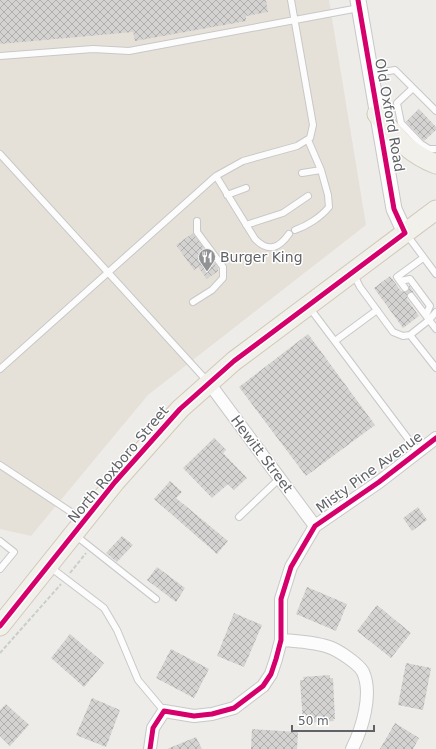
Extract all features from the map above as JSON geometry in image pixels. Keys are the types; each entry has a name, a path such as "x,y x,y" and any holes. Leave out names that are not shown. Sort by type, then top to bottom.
{"main road":[{"path":"378,114 406,147 415,155 436,164"},
{"name":"North Roxboro Street","path":"1,623 148,443 180,409 234,361 404,232 436,210"}],"street":[{"name":"Old Oxford Road","path":"359,4 394,209 404,232"},
{"name":"Hewitt Street","path":"208,383 315,526"},
{"name":"Misty Pine Avenue","path":"315,526 379,482 436,438"},
{"path":"150,749 154,728 164,711 194,716 212,714 234,708 263,686 271,674 281,640 281,599 291,567 315,526"},
{"path":"281,640 330,647 346,655 363,671 367,688 366,710 359,736 352,749"}],"lane":[{"path":"0,369 216,176 243,162 297,146 310,138 313,125 291,0"},
{"path":"0,56 93,49 129,51 295,21 359,4"},
{"path":"370,74 395,70 436,111"},
{"path":"413,88 397,103 401,123 421,144 429,148 436,149"},
{"path":"296,232 325,212 328,207 328,195 321,170 308,140"},
{"path":"0,154 208,383"},
{"path":"302,173 321,170"},
{"path":"216,176 255,239 264,247 276,247 290,236"},
{"path":"227,195 246,188"},
{"path":"246,225 283,213 308,196"},
{"path":"193,302 212,290 223,278 223,267 197,232 197,221"},
{"path":"404,232 436,274"},
{"path":"405,288 398,277 423,258"},
{"path":"352,272 360,287 393,332 403,336 410,335 436,312"},
{"path":"400,281 410,279 430,306 428,318"},
{"path":"411,296 436,330"},
{"path":"308,305 418,452"},
{"path":"334,341 377,310"},
{"path":"410,335 436,368"},
{"path":"0,465 79,528 90,548 156,599"},
{"path":"239,517 280,478"},
{"path":"0,541 14,552 0,569"},
{"path":"49,566 104,608 116,630 138,680 164,711"}],"path":[{"path":"0,653 90,548"}],"shaded area":[{"path":"0,0 329,0 366,225 148,395 31,536 0,529"}],"building":[{"path":"0,0 266,0 268,12 246,16 246,21 135,41 133,32 0,44"},
{"path":"419,109 436,127 436,130 424,141 406,122"},
{"path":"193,233 218,268 218,271 207,279 198,267 194,270 176,245"},
{"path":"390,276 401,291 408,291 409,285 414,293 408,293 407,299 419,316 403,328 374,288"},
{"path":"308,334 375,425 306,476 239,387"},
{"path":"214,438 226,450 223,453 247,478 234,490 228,484 212,498 183,468"},
{"path":"170,481 182,492 176,498 228,541 217,554 154,499"},
{"path":"418,507 427,520 412,531 403,518"},
{"path":"122,536 133,545 117,562 106,553"},
{"path":"157,567 185,588 176,602 147,580"},
{"path":"307,587 347,604 336,631 296,614"},
{"path":"377,605 411,633 391,658 357,631"},
{"path":"234,613 262,625 244,667 217,656"},
{"path":"70,634 104,663 84,687 51,658"},
{"path":"171,649 209,669 194,698 156,678"},
{"path":"406,663 431,668 423,710 398,705"},
{"path":"330,675 330,678 333,678 334,721 303,723 300,680 304,680 303,677"},
{"path":"92,698 120,710 106,747 76,735"},
{"path":"6,704 29,725 10,746 0,736 0,710"},
{"path":"395,723 419,738 413,749 380,749"},
{"path":"252,729 298,732 297,749 251,749"},
{"path":"196,737 202,749 167,749"}],"cycle path":[{"path":"0,626 115,482 180,409 234,361 405,233 394,209 358,0"},
{"path":"150,749 153,728 164,711 194,716 212,714 234,708 263,686 271,674 281,640 281,599 291,567 315,526 379,482 436,438"}],"place":[{"name":"Burger King","path":"207,272"}]}
